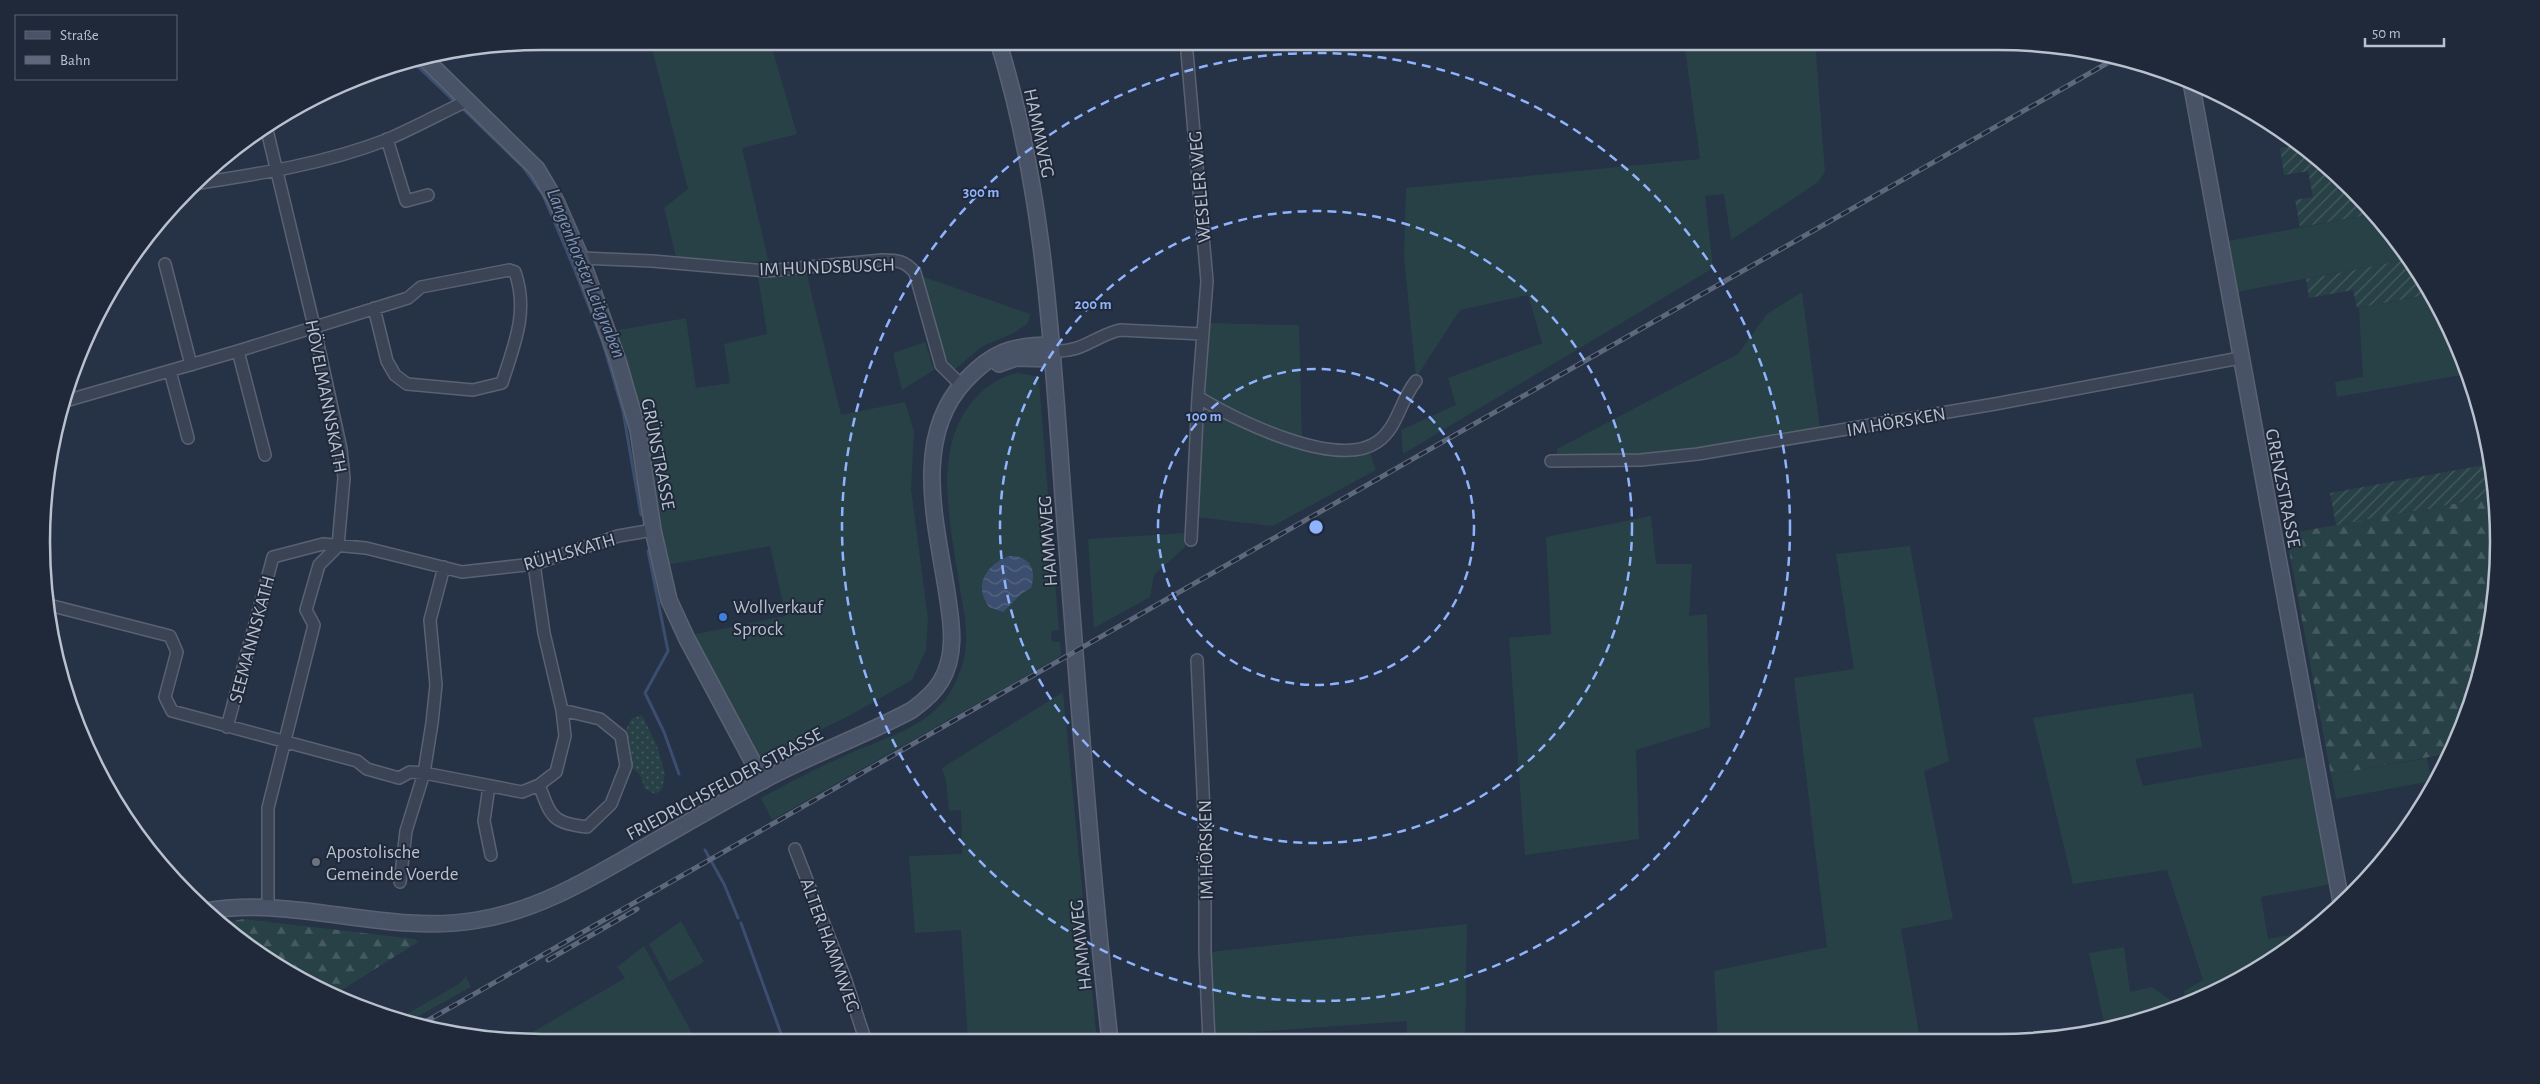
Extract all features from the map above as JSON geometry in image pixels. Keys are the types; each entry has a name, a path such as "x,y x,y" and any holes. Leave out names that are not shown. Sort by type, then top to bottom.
{"main road":[{"name":"HAMMWEG","path":"1000,50 1030,177 1043,253 1093,872 1109,1034"},
{"name":"GRÜNSTRASSE","path":"430,63 537,169 556,201 581,258 618,361 638,430 653,530 669,600 687,639 763,780"},
{"name":"GRENZSTRASSE","path":"2192,90 2339,896"},
{"path":"964,382 992,366 1016,358 1052,352"},
{"name":"FRIEDRICHSFELDER STRASSE","path":"215,909 268,907 370,920 428,924 478,920 532,906 586,881 763,780 912,710 924,702 941,682 950,657 952,628 931,478 934,440 946,408 964,382"}],"street":[{"name":"WESELER WEG","path":"1187,50 1207,281 1198,397 1191,540"},
{"path":"207,182 276,172 333,158 387,139 469,100"},
{"name":"HÖVELMANNSKATH","path":"268,134 314,326 341,449 344,478 338,546"},
{"path":"387,139 406,201 428,195"},
{"name":"IM HUNDSBUSCH","path":"581,258 652,261 766,271 896,260 908,264 916,273 941,365 964,382"},
{"path":"165,264 191,365"},
{"path":"72,399 238,351 314,326 374,308 408,298 422,287 509,270 515,272 520,286 522,321 502,383 473,390 427,388 407,384 395,375 387,361 374,308"},
{"path":"1052,352 1080,349 1109,333 1120,330 1202,334"},
{"path":"238,351 265,455"},
{"name":"IM HÖRSKEN","path":"1551,462 1641,460 1698,454 1976,407 2240,358"},
{"path":"170,371 188,438"},
{"path":"1198,397 1221,411 1273,434 1327,448 1353,450 1365,449 1387,433 1416,381"},
{"name":"RÜHLSKATH","path":"338,546 366,548 462,572 534,564 618,536 653,530"},
{"name":"SEEMANNSKATH","path":"227,727 273,557 322,544 338,546"},
{"path":"268,907 268,808 314,625 306,610 319,565 338,546"},
{"path":"424,773 522,792 539,785 556,772 565,736 562,710 544,633 534,564"},
{"path":"400,882 406,831 424,773 436,685 430,620 444,567"},
{"name":"SEEMANNSKATH","path":"54,606 170,636 177,652 165,697 172,711 356,761 367,769 399,778 410,772 424,773"},
{"name":"IM HÖRSKEN","path":"1197,660 1205,835 1205,952 1209,1034"},
{"path":"539,785 550,814 565,825 587,827 612,804 626,766 621,736 600,719 562,710"},
{"path":"488,786 484,821 491,854"},
{"name":"ALTER HAMMWEG","path":"795,849 845,978 863,1034"}],"green space":[{"path":"652,50 773,50 797,134 742,148 769,263 676,257 664,208 688,189"},
{"path":"1685,50 1816,50 1825,172 1818,182 1731,240 1724,194 1705,196 1713,268 1403,454 1401,430 1456,405 1448,378 1542,343 1528,295 1460,310 1416,378 1404,258 1406,188 1700,159"},
{"path":"2290,146 2298,152 2346,194 2366,215 2300,227 2295,200 2313,197 2308,171 2284,175 2280,148"},
{"path":"2366,215 2401,261 2237,292 2228,241"},
{"path":"2401,261 2424,295 2357,308 2353,290 2309,298 2306,279"},
{"path":"807,275 841,415 905,402 914,431 911,489 928,619 926,650 912,680 849,716 758,760 691,635 786,616 770,546 666,565 646,428 613,331 686,318 696,388 730,383 724,344 767,334 758,276"},
{"path":"921,276 1030,314 1028,323 1014,333 983,346 954,370 937,337"},
{"path":"1802,292 1820,429 1643,455 1557,457 1557,449 1738,354 1767,314"},
{"path":"2424,295 2453,354 2461,375 2337,397 2335,382 2363,377 2359,308"},
{"path":"1206,323 1299,325 1302,438 1233,412 1203,394"},
{"path":"925,342 934,370 902,390 893,353"},
{"path":"1017,373 1036,376 1039,381 1059,630 1051,631 1052,642 1060,642 1061,656 772,820 761,798 822,766 915,725 940,706 952,689 963,664 966,626 950,521 948,469 951,444 960,421 973,401 987,387 998,380"},
{"path":"1202,406 1262,434 1304,449 1347,455 1370,453 1376,470 1273,526 1196,517"},
{"path":"2484,465 2488,497 2336,525 2330,493"},
{"path":"2488,497 2489,574 2481,638 2464,700 2441,755 2331,775 2286,534"},
{"path":"1651,516 1656,564 1692,564 1689,616 1707,614 1710,727 1636,750 1639,839 1525,855 1509,638 1551,634 1546,537"},
{"path":"1186,533 1185,547 1154,575 1150,597 1094,628 1088,539"},
{"path":"1910,546 1949,761 1924,771 1953,919 1901,929 1919,1034 1718,1034 1714,971 1827,947 1794,678 1854,669 1836,554"},
{"path":"1063,692 1096,1034 968,1034 961,930 915,933 909,856 962,854 961,810 949,811 946,780 942,768"},
{"path":"2193,693 2202,747 2135,759 2143,786 2305,757 2332,884 2261,897 2268,939 2295,934 2244,968 2185,997 2184,991 2203,980 2167,870 2073,884 2033,718"},
{"path":"642,715 657,746 665,773 662,790 655,794 645,789 640,775 629,765 624,735 631,719"},
{"path":"2427,758 2430,776 2427,782 2336,799 2331,775"},
{"path":"243,919 415,939 418,942 341,991 296,968 269,951 230,922"},
{"path":"681,921 704,962 669,982 649,944"},
{"path":"1467,924 1465,1034 1406,1034 1407,1021 1214,1034 1210,952"},
{"path":"644,946 693,1034 530,1034 625,978 617,967"},
{"path":"2124,947 2130,992 2152,987 2172,1002 2104,1022 2089,953"},
{"path":"466,976 471,987 416,1017 406,1014 459,984"}],"water":[{"path":"1009,556 1016,556 1027,561 1032,570 1033,581 1031,588 1021,594 1003,612 989,607 984,599 982,584 988,570"}],"waterway":[{"name":"Langenhorster Leitgraben","path":"418,66 456,103"},
{"name":"Langenhorster Leitgraben","path":"461,107 523,167 543,195 603,343 623,411 641,515"},
{"name":"Langenhorster Leitgraben","path":"648,551 668,651 645,693 664,732 679,774"},
{"name":"Langenhorster Leitgraben","path":"705,850 724,884 738,918"},
{"name":"Langenhorster Leitgraben","path":"741,923 781,1034"}],"railway":[{"path":"428,1020 2108,63"},
{"path":"548,960 637,909"}],"place":[{"name":"Wollverkauf Sprock","path":"723,617"},
{"name":"Apostolische Gemeinde Voerde","path":"316,862"}]}
